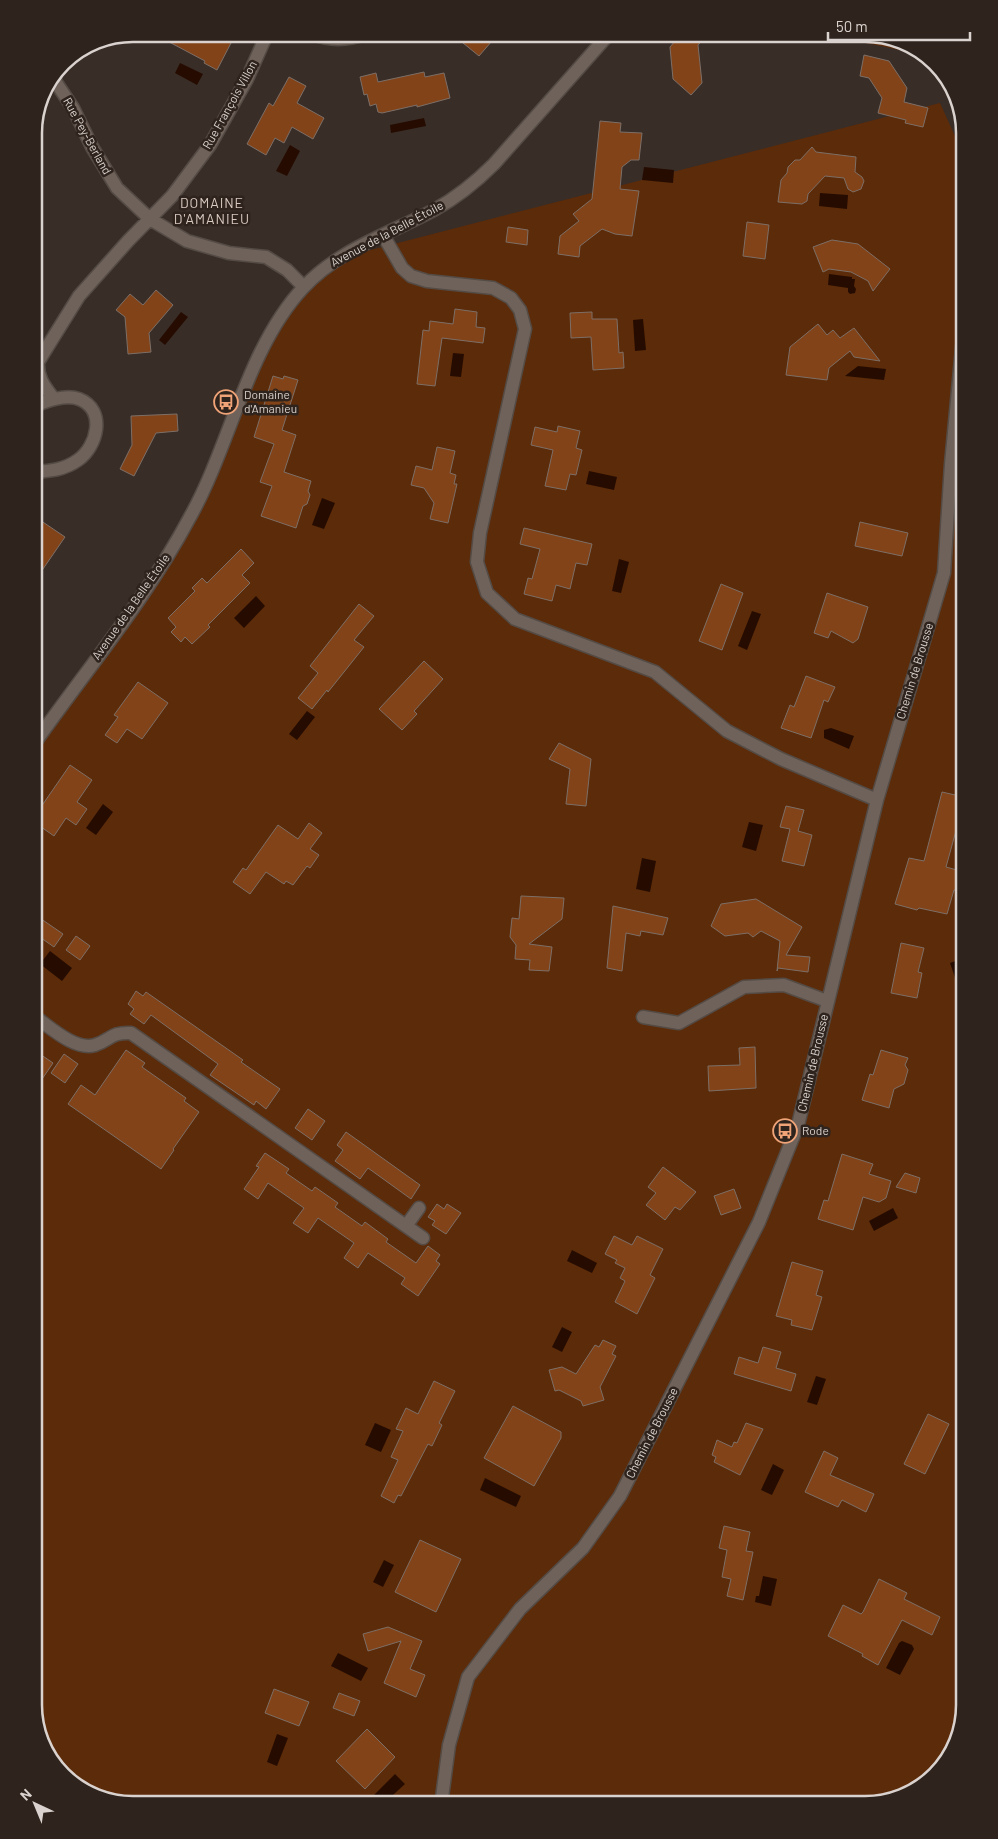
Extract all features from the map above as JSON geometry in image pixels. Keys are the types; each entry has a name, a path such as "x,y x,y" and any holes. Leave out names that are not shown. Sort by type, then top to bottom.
{"street":[{"name":"Rue François Villon","path":"43,354 79,296 128,241 172,196 210,145 247,79 263,42"},
{"name":"Avenue de la Belle Étoile","path":"43,732 157,574 191,516 264,346 281,315 304,287 336,259 434,210 451,200 481,177 602,43"},
{"name":"Rue Pey-Berland","path":"57,84 73,108 92,147 117,188 150,219 187,241 229,253 266,257 287,270 304,287"},
{"path":"383,235 402,268 411,276 427,281 494,288 511,298 520,310 525,329 480,533 477,562 487,593 515,619 655,672 727,731 781,759 876,800"},
{"name":"Rue François Villon","path":"43,383 54,399"},
{"path":"43,403 54,399 79,399 88,404 94,414 97,432 93,443 79,459 59,470 43,471"},
{"name":"Chemin de Brousse","path":"442,1796 449,1745 468,1677 520,1609 583,1548 620,1496 759,1222 798,1125 876,800 944,573 956,411"},
{"path":"643,1017 679,1023 744,987 784,985 827,1001"},
{"path":"42,1022 81,1046 96,1045 119,1032 131,1033 423,1238"},
{"path":"406,1226 419,1208"}],"shaded area":[{"path":"866,43 882,44 902,50"},
{"path":"180,63 203,74 197,85 175,73"},
{"path":"940,103 956,138 956,1705 949,1740 940,1756 924,1774 894,1792 870,1796 128,1796 104,1792 83,1781 61,1761 47,1735 42,1705 43,732 157,574 290,303 336,259"},
{"path":"424,118 426,126 391,133 390,125"},
{"path":"290,145 300,151 287,176 276,171"},
{"path":"644,167 674,170 673,183 642,180"},
{"path":"820,193 848,195 847,209 819,206"},
{"path":"829,274 855,279 855,293 850,294 848,288 828,285"},
{"path":"181,312 188,317 165,345 159,340"},
{"path":"643,319 646,350 635,351 633,320"},
{"path":"453,353 464,354 461,377 450,376"},
{"path":"858,366 886,369 884,380 845,376"},
{"path":"589,471 617,477 614,490 586,484"},
{"path":"322,498 335,503 324,529 312,525"},
{"path":"619,559 629,562 621,593 612,591"},
{"path":"256,596 265,606 244,628 234,618"},
{"path":"752,611 761,614 747,650 738,646"},
{"path":"307,711 315,717 297,740 289,734"},
{"path":"831,728 854,736 849,749 824,738 824,730"},
{"path":"103,804 113,812 96,835 86,828"},
{"path":"749,822 763,825 756,851 742,847"},
{"path":"642,858 656,861 650,892 636,889"},
{"path":"50,951 72,968 62,981 42,966 42,961"},
{"path":"956,961 956,980 950,963"},
{"path":"893,1208 898,1218 874,1231 869,1221"},
{"path":"572,1250 597,1263 592,1273 567,1261"},
{"path":"562,1327 572,1332 562,1352 552,1347"},
{"path":"816,1376 826,1379 817,1405 807,1402"},
{"path":"375,1423 391,1430 381,1452 365,1445"},
{"path":"773,1464 784,1470 772,1495 761,1490"},
{"path":"485,1478 521,1496 516,1507 480,1490"},
{"path":"384,1560 394,1565 383,1587 373,1582"},
{"path":"763,1576 777,1579 771,1606 755,1602 756,1596 759,1596"},
{"path":"902,1641 912,1645 914,1649 900,1675 886,1668 899,1643"},
{"path":"338,1653 368,1668 361,1681 331,1666"},
{"path":"277,1734 288,1738 277,1766 267,1762"},
{"path":"395,1774 405,1784 392,1796 373,1796"}],"building":[{"path":"169,42 231,43 217,70 204,63 205,61"},
{"path":"462,42 491,42 479,56"},
{"path":"674,43 700,43 698,45 702,83 691,95 673,79 670,47"},
{"path":"864,55 889,61 907,88 904,102 928,108 923,127 905,123 906,120 878,113 882,98 869,78 860,76"},
{"path":"424,72 425,77 444,73 450,98 417,107 417,105 382,113 378,112 376,104 370,106 367,94 364,95 360,77 376,73 378,82"},
{"path":"289,77 306,86 297,103 324,118 313,139 292,127 284,143 275,138 266,155 247,144 269,103 273,106"},
{"path":"600,121 621,123 620,132 642,133 639,160 631,160 622,167 620,189 639,191 632,236 615,234 602,229 580,246 579,257 558,254 560,236 579,221 573,214 592,199"},
{"path":"812,147 816,152 856,157 855,172 864,181 861,189 853,192 848,189 844,178 825,176 808,194 807,201 802,204 778,202 781,180 787,173 788,167 795,160 800,160"},
{"path":"747,222 769,225 765,259 743,256"},
{"path":"508,227 528,230 527,245 506,242"},
{"path":"832,240 858,244 890,269 873,291 868,281 851,272 829,269 823,272 813,247"},
{"path":"156,290 173,305 149,333 151,352 128,354 125,317 116,310 130,294 143,305"},
{"path":"455,309 477,312 476,327 485,328 483,343 442,338 435,386 417,384 423,330 429,331 430,321 453,324"},
{"path":"592,312 592,319 617,319 619,353 623,352 624,368 593,370 591,337 571,338 570,313"},
{"path":"818,324 827,335 833,330 840,338 854,328 880,361 854,357 850,351 829,368 827,380 786,375 790,347"},
{"path":"273,376 283,379 284,376 298,380 282,430 296,435 284,472 311,481 308,491 310,495 307,504 303,506 296,528 261,516 272,486 260,482 274,444 254,437"},
{"path":"177,414 178,431 156,433 134,476 120,469 132,445 131,416"},
{"path":"558,426 580,431 576,448 582,450 576,475 570,474 566,490 545,486 553,450 531,445 535,427 557,432"},
{"path":"437,447 455,451 450,473 456,475 454,484 457,484 448,523 430,519 434,503 424,488 411,485 416,466 432,470"},
{"path":"43,522 65,537 43,569"},
{"path":"860,522 908,533 902,556 855,546"},
{"path":"524,528 592,544 587,565 576,563 570,589 556,585 552,601 524,594 528,578 532,579 540,549 520,544"},
{"path":"241,549 254,563 242,575 250,583 192,644 185,637 181,642 171,632 176,627 168,618 195,591 192,588 202,578 207,583"},
{"path":"721,584 743,593 722,650 699,641"},
{"path":"827,593 868,607 858,639 853,643 831,631 828,638 814,633"},
{"path":"359,604 374,616 354,640 364,647 312,709 298,698 318,673 310,666"},
{"path":"424,661 443,679 414,711 417,714 402,730 379,709"},
{"path":"806,676 835,687 828,702 824,700 811,738 781,728 790,705 794,707"},
{"path":"138,682 168,703 142,739 127,729 117,743 105,735 118,717 114,715"},
{"path":"559,743 591,759 586,806 566,804 570,769 549,759"},
{"path":"70,765 92,780 77,802 87,809 76,825 66,818 54,836 43,828 43,805"},
{"path":"942,792 956,795 956,831 946,867 956,870 956,890 954,890 947,914 919,908 917,910 895,904 909,858 924,861"},
{"path":"786,806 804,810 798,831 812,835 804,866 782,861 790,829 780,827"},
{"path":"309,823 322,833 310,849 319,855 310,868 307,866 293,885 286,881 284,884 266,872 250,894 233,882 243,868 246,870 278,825 298,839"},
{"path":"521,896 564,898 562,919 529,944 552,947 549,971 529,970 530,960 515,959 516,945 510,937 512,918 519,919"},
{"path":"756,899 802,927 786,955 810,957 808,972 778,968 777,971 780,941 761,931 753,937 748,933 725,936 711,926 721,904"},
{"path":"613,906 668,918 663,935 641,931 640,936 626,933 622,971 607,968"},
{"path":"42,920 63,934 54,947 42,939"},
{"path":"76,936 90,946 80,960 66,950"},
{"path":"901,943 924,948 918,972 922,973 917,998 891,993"},
{"path":"136,991 143,996 146,992 243,1060 241,1062 280,1089 266,1109 256,1101 254,1105 210,1075 218,1064 151,1015 144,1024 130,1014 134,1009 128,1004"},
{"path":"755,1047 756,1088 709,1091 708,1066 740,1065 739,1048"},
{"path":"126,1050 145,1063 142,1067 186,1098 184,1101 199,1112 161,1169 68,1104 81,1085 95,1095"},
{"path":"881,1050 908,1058 905,1065 908,1070 904,1084 894,1089 889,1108 862,1100 870,1074 873,1075"},
{"path":"64,1054 78,1064 65,1083 51,1073"},
{"path":"42,1056 53,1063 42,1079"},
{"path":"308,1109 325,1121 312,1140 295,1128"},
{"path":"346,1132 420,1185 411,1199 368,1168 360,1179 335,1161 343,1150 337,1145"},
{"path":"265,1153 289,1169 286,1173 312,1191 315,1187 338,1203 335,1207 362,1226 365,1222 388,1239 386,1242 416,1263 428,1246 440,1255 436,1261 440,1264 418,1296 401,1284 405,1278 368,1253 358,1268 344,1258 354,1243 318,1218 308,1233 293,1223 304,1208 268,1183 258,1199 244,1189 259,1167 256,1166"},
{"path":"842,1154 873,1164 869,1174 891,1181 886,1198 879,1202 863,1197 853,1230 818,1219 824,1200 828,1201"},
{"path":"663,1167 696,1192 680,1210 675,1207 665,1220 646,1205 656,1193 648,1187"},
{"path":"905,1173 920,1178 916,1193 896,1187"},
{"path":"734,1189 741,1208 721,1215 714,1196"},
{"path":"437,1204 444,1209 447,1204 461,1213 446,1234 432,1225 435,1221 428,1217"},
{"path":"614,1236 632,1245 637,1236 663,1249 650,1275 655,1278 637,1314 615,1302 625,1281 620,1278 625,1268 615,1263 617,1260 605,1254"},
{"path":"792,1262 823,1271 816,1295 822,1297 812,1330 791,1325 792,1320 776,1316"},
{"path":"603,1340 616,1346 612,1354 616,1356 600,1387 604,1400 583,1406 581,1401 559,1390 555,1391 549,1370 562,1367 576,1374 595,1345 599,1347"},
{"path":"763,1347 781,1352 776,1368 796,1374 791,1391 734,1374 739,1357 758,1363"},
{"path":"434,1381 455,1391 439,1423 442,1425 432,1446 428,1444 401,1496 398,1495 394,1503 381,1496 398,1460 391,1457 403,1431 396,1429 406,1408 418,1414"},
{"path":"513,1406 561,1432 561,1438 534,1486 484,1458"},
{"path":"928,1414 949,1424 925,1474 904,1464"},
{"path":"746,1423 763,1429 740,1475 714,1462 716,1457 712,1455 717,1440 732,1447 734,1442 737,1443"},
{"path":"824,1451 838,1458 830,1475 874,1494 866,1512 842,1500 838,1507 805,1492"},
{"path":"724,1526 750,1532 746,1551 753,1552 743,1600 727,1596 731,1579 722,1577 727,1550 719,1548"},
{"path":"420,1540 461,1559 436,1612 395,1592"},
{"path":"879,1579 907,1593 904,1599 940,1617 932,1635 902,1620 878,1665 862,1656 863,1654 828,1636 843,1605 861,1614 863,1612"},
{"path":"388,1627 422,1641 410,1669 425,1675 416,1697 384,1683 401,1641 368,1651 363,1634"},
{"path":"274,1689 309,1702 299,1726 265,1713"},
{"path":"339,1693 360,1701 354,1716 333,1708"},
{"path":"367,1729 395,1757 365,1789 336,1761"}],"place":[{"name":"Domaine d'Amanieu","path":"226,402"},
{"name":"Rode","path":"785,1131"}],"district":[{"name":"DOMAINE D'AMANIEU","path":"212,212"}]}
